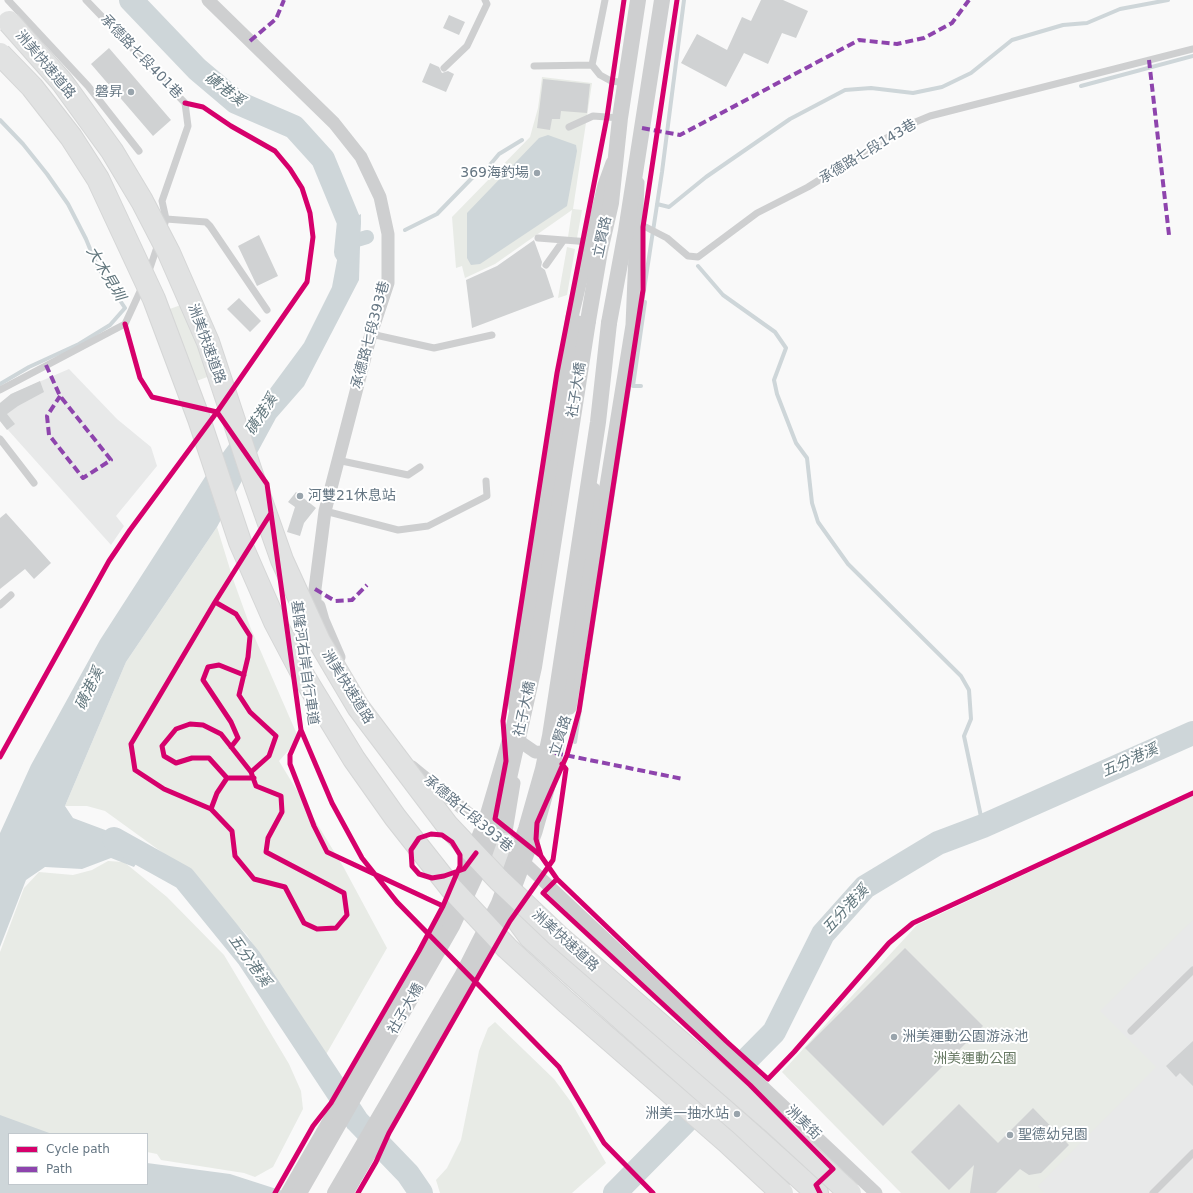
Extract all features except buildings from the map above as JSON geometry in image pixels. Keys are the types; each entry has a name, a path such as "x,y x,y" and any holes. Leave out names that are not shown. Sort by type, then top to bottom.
{"highway":[{"name":"洲美快速道路","path":"0,13 62,82 95,127 142,201 166,247 208,342 282,560 319,641 362,712 447,825 499,880 558,936 776,1124 850,1193"},
{"name":"洲美快速道路","path":"0,54 37,93 71,137 98,179 154,299 199,419 240,542 275,622 304,677 354,759 395,817 451,888 507,948 565,1001 727,1142 782,1193"},
{"path":"512,851 520,901 533,930 560,965 817,1193"}],"street":[{"name":"承德路七段393巷","path":"208,0 334,123 361,157 380,197 388,234 388,283 371,334 337,460 325,511 315,589 314,616 317,641 324,666 333,686 353,714 416,770 512,851"},
{"path":"638,2 661,4"},
{"name":"立賢路","path":"512,851 519,741 513,689 572,318 595,247 611,204 620,118 638,2"},
{"name":"立賢路","path":"609,323 626,231 636,158 661,4"},
{"name":"立賢路","path":"512,851 545,788 570,707 632,325 639,192 636,158"},
{"name":"立賢路","path":"583,322 595,247"},
{"path":"286,1193 430,946 453,900 486,818 512,724 525,666 583,322"},
{"name":"社子大橋","path":"299,1193 452,926 480,866 495,824 507,787 534,667 583,322"},
{"name":"社子大橋","path":"336,1193 462,976 499,903 526,829 543,769 550,736 598,422 609,323"},
{"path":"347,1193 470,981 508,907 536,832 553,772 559,739 592,520 598,422"},
{"name":"承德路七段393巷","path":"315,589 323,620 344,666 386,732 416,770"},
{"path":"519,741 535,752 555,753"},
{"name":"洲美街","path":"512,851 876,1193"}],"lane":[{"path":"8,0 88,86 139,151"},
{"name":"承德路七段401巷","path":"0,390 125,324 147,277 166,219 162,201 188,126 185,103 86,0"},
{"path":"444,68 467,46 487,4 486,0"},
{"path":"605,0 592,65 600,75 611,81 626,83"},
{"name":"承德路七段143巷","path":"638,223 667,238 688,256 698,257 757,213 808,187 906,126 930,116 1193,49"},
{"path":"534,66 592,65"},
{"path":"569,127 593,116 620,118"},
{"path":"166,219 206,222 267,310"},
{"path":"538,238 595,247"},
{"path":"546,265 564,241"},
{"path":"371,334 434,348 492,335"},
{"path":"0,439 34,483"},
{"path":"337,460 408,475 420,467"},
{"path":"325,511 398,530 428,526 487,496 486,481"},
{"path":"0,605 11,595"},
{"path":"1131,1031 1193,970"},
{"path":"1155,1191 1193,1153"}],"shaded area":[{"path":"69,369 117,419 151,447 157,466 116,516 124,526 111,545 0,421 0,403 11,394"},
{"name":"洲美運動公園","path":"1193,798 1193,1193 905,1193 786,1076 918,928"}],"green space":[{"name":"369海釣場","path":"542,77 592,83 573,209 582,210 577,238 568,237 572,210 495,264 465,278 462,266 456,268 452,217 530,137 538,108"},
{"path":"567,247 575,249 567,295 558,298"},
{"path":"200,298 226,370 183,386 156,314"},
{"path":"217,527 233,579 251,629 299,739 279,761 344,868 387,948 324,1058 247,935 174,861 105,811 87,806 65,806 126,662"},
{"name":"洲美運動公園","path":"1193,795 1193,920 1100,1011 1156,1067 1038,1186 1044,1193 901,1193 782,1072 917,925"},
{"path":"108,861 124,862 167,897 224,955 289,1064 301,1091 303,1109 273,1167 255,1177 244,1173 161,1160 157,1154 148,1152 148,1133 16,1133 0,1128 0,952 24,888 39,872 73,875 92,870"},
{"path":"495,1022 554,1079 571,1102 606,1163 572,1193 440,1193 436,1180 447,1168 461,1140 479,1051 488,1028"}],"water":[{"path":"548,135 576,145 577,151 567,206 480,264 471,265 467,258 467,213 539,138"},
{"path":"361,214 359,280 304,386 276,418 217,527 126,662 65,806 73,818 148,846 134,867 111,858 82,869 45,867 26,880 0,947 0,833 31,765 100,640 205,477 304,343 332,287 344,223"},
{"path":"0,1115 49,1133 8,1133 8,1185 148,1185 148,1163 230,1174 289,1193 0,1193"}],"waterway":[{"name":"磺港溪","path":"131,0 197,69 236,102 294,127 323,159 349,222 346,252"},
{"path":"575,742 662,172 684,0"},
{"path":"657,204 669,207 706,177 790,119 845,90 871,88 913,93 942,87 971,73 1012,40 1063,25 1087,23 1120,9 1168,0"},
{"path":"1081,86 1193,56"},
{"name":"大木見圳","path":"0,120 23,144 68,204 86,239 97,266 125,308 110,325 79,344 29,367 0,384"},
{"path":"405,230 437,214 472,178 484,172 499,154 522,140"},
{"path":"347,243 367,237"},
{"path":"698,266 723,295 775,332 786,348 774,380 777,394 796,443 807,458 812,503 818,522 848,564 961,676 969,690 971,719 964,736 983,826"},
{"path":"641,386 633,386 645,302"},
{"name":"五分港溪","path":"615,1193 774,1032 823,934 865,887 938,843 983,826 1193,733"},
{"name":"五分港溪","path":"114,839 184,878 249,958 357,1121 408,1174 421,1193"}],"marked path":[{"path":"250,41 276,19 284,0"},
{"path":"642,128 680,135 859,40 897,44 924,38 952,23 969,0"},
{"path":"1149,60 1169,235"},
{"path":"46,365 60,396 111,460 83,478 49,435 47,416 60,396"},
{"path":"315,589 335,601 352,600 367,585"},
{"path":"555,753 683,779"}],"cycle path":[{"path":"540,855 495,819 506,761 503,721 557,373 607,117 624,0"},
{"path":"677,0 643,227 643,290 579,711 567,755 537,823 536,839 541,856 557,879 726,1041 768,1079 794,1052 889,943 913,923 1193,793"},
{"path":"0,757 109,561 217,412 307,282 313,237 310,213 302,188 290,169 275,151 231,126 203,107 185,103"},
{"name":"基隆河右岸自行車道","path":"125,324 140,378 152,397 217,412 267,484 301,730 332,803 362,858 397,902 559,1067 604,1143 653,1193"},
{"path":"215,602 236,614 250,636 248,657 239,695 250,712 276,736 269,756 251,772 256,786 281,796 282,812 268,838 266,852 344,893 347,915 336,928 317,929 304,923 285,887 254,879 235,856 232,831 211,809 164,789 135,770 131,744 215,602 271,513"},
{"path":"231,747 238,738 231,722 203,680 208,667 219,665 244,675"},
{"path":"227,778 209,758 192,758 176,763 164,756 162,746 176,729 190,724 203,725 221,734 251,772"},
{"name":"基隆河右岸自行車道","path":"301,730 290,755 290,764 314,826 327,852 443,906"},
{"path":"358,1193 376,1162 389,1133 510,921 553,860 566,769 562,764"},
{"path":"211,809 217,793 227,778 254,778"},
{"path":"275,1193 313,1126 331,1103 419,951 443,906 460,866 460,855 452,842 442,835 431,834 419,838 411,850 412,866 419,874 432,878 444,876 464,869 476,853"},
{"path":"557,879 543,893 750,1085 833,1169 816,1185 820,1193"}],"place":[{"name":"磐昇","path":"131,92"},
{"name":"369海釣場","path":"537,173"},
{"name":"河雙21休息站","path":"300,496"},
{"name":"洲美運動公園游泳池","path":"894,1037"},
{"name":"洲美一抽水站","path":"737,1114"},
{"name":"聖德幼兒園","path":"1010,1135"}]}
